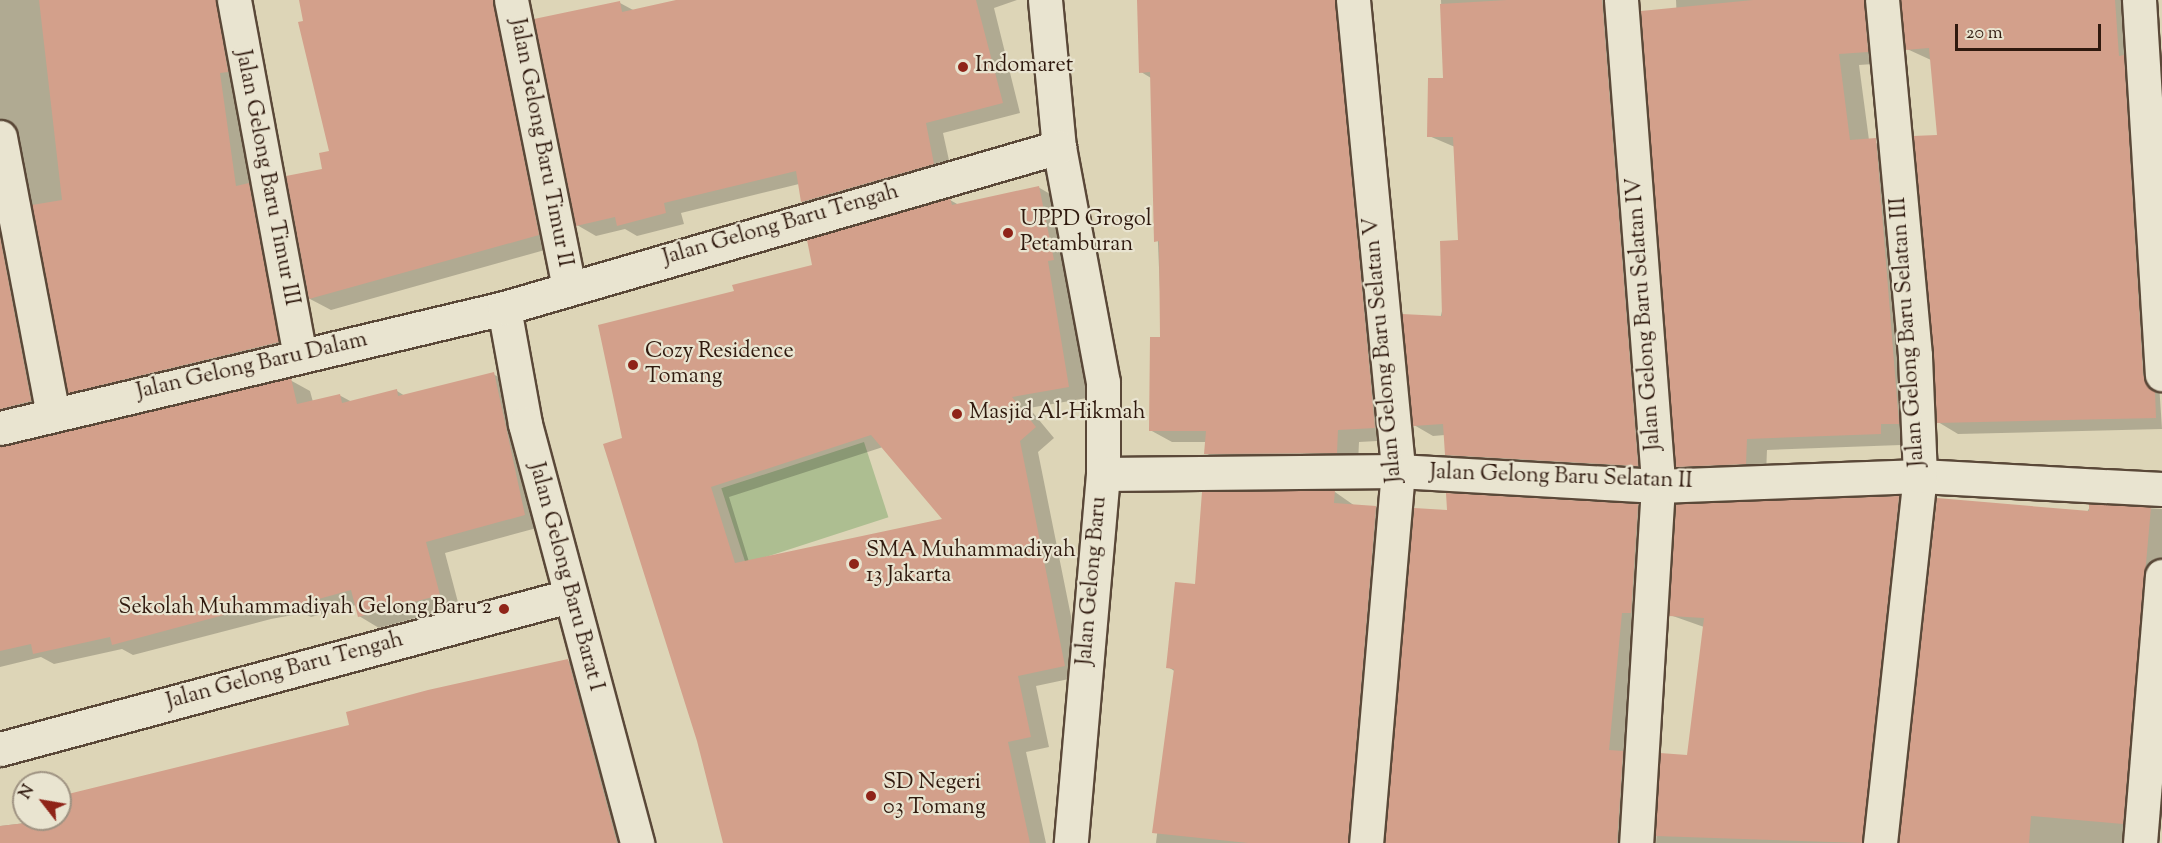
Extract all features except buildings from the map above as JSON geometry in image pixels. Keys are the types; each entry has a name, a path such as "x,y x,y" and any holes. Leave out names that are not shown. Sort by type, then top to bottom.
{"street":[{"name":"Jalan Gelong Baru Timur III","path":"234,0 300,356"},
{"name":"Jalan Gelong Baru Timur II","path":"511,0 569,286"},
{"name":"Jalan Gelong Baru","path":"1045,0 1059,147 1103,382 1102,474 1071,843"},
{"name":"Jalan Gelong Baru Selatan V","path":"1353,0 1398,471 1366,843"},
{"name":"Jalan Gelong Baru Selatan IV","path":"1621,0 1658,486 1636,843"},
{"name":"Jalan Gelong Baru Selatan III","path":"1880,843 1920,476 1915,355 1882,0"},
{"path":"2139,0 2162,374"},
{"path":"0,137 53,414"},
{"name":"Jalan Gelong Baru Tengah","path":"504,308 569,286 1059,147"},
{"name":"Jalan Gelong Baru Dalam","path":"0,428 504,308"},
{"name":"Jalan Gelong Baru Barat I","path":"504,308 525,424 569,596 637,843"},
{"name":"Jalan Gelong Baru Selatan II","path":"1102,474 1398,471 1658,486 1920,476 2162,489"},
{"path":"2140,843 2162,576"},
{"name":"Jalan Gelong Baru Tengah","path":"0,749 569,596"}],"green space":[{"path":"864,442 888,517 746,563 721,488"}],"place":[{"name":"Indomaret","path":"963,67"},
{"name":"UPPD Grogol Petamburan","path":"1008,233"},
{"name":"Cozy Residence Tomang","path":"633,365"},
{"name":"Masjid Al-Hikmah","path":"957,414"},
{"name":"SMA Muhammadiyah 13 Jakarta","path":"854,564"},
{"name":"Sekolah Muhammadiyah Gelong Baru 2","path":"504,609"},
{"name":"SD Negeri 03 Tomang","path":"871,796"}]}
